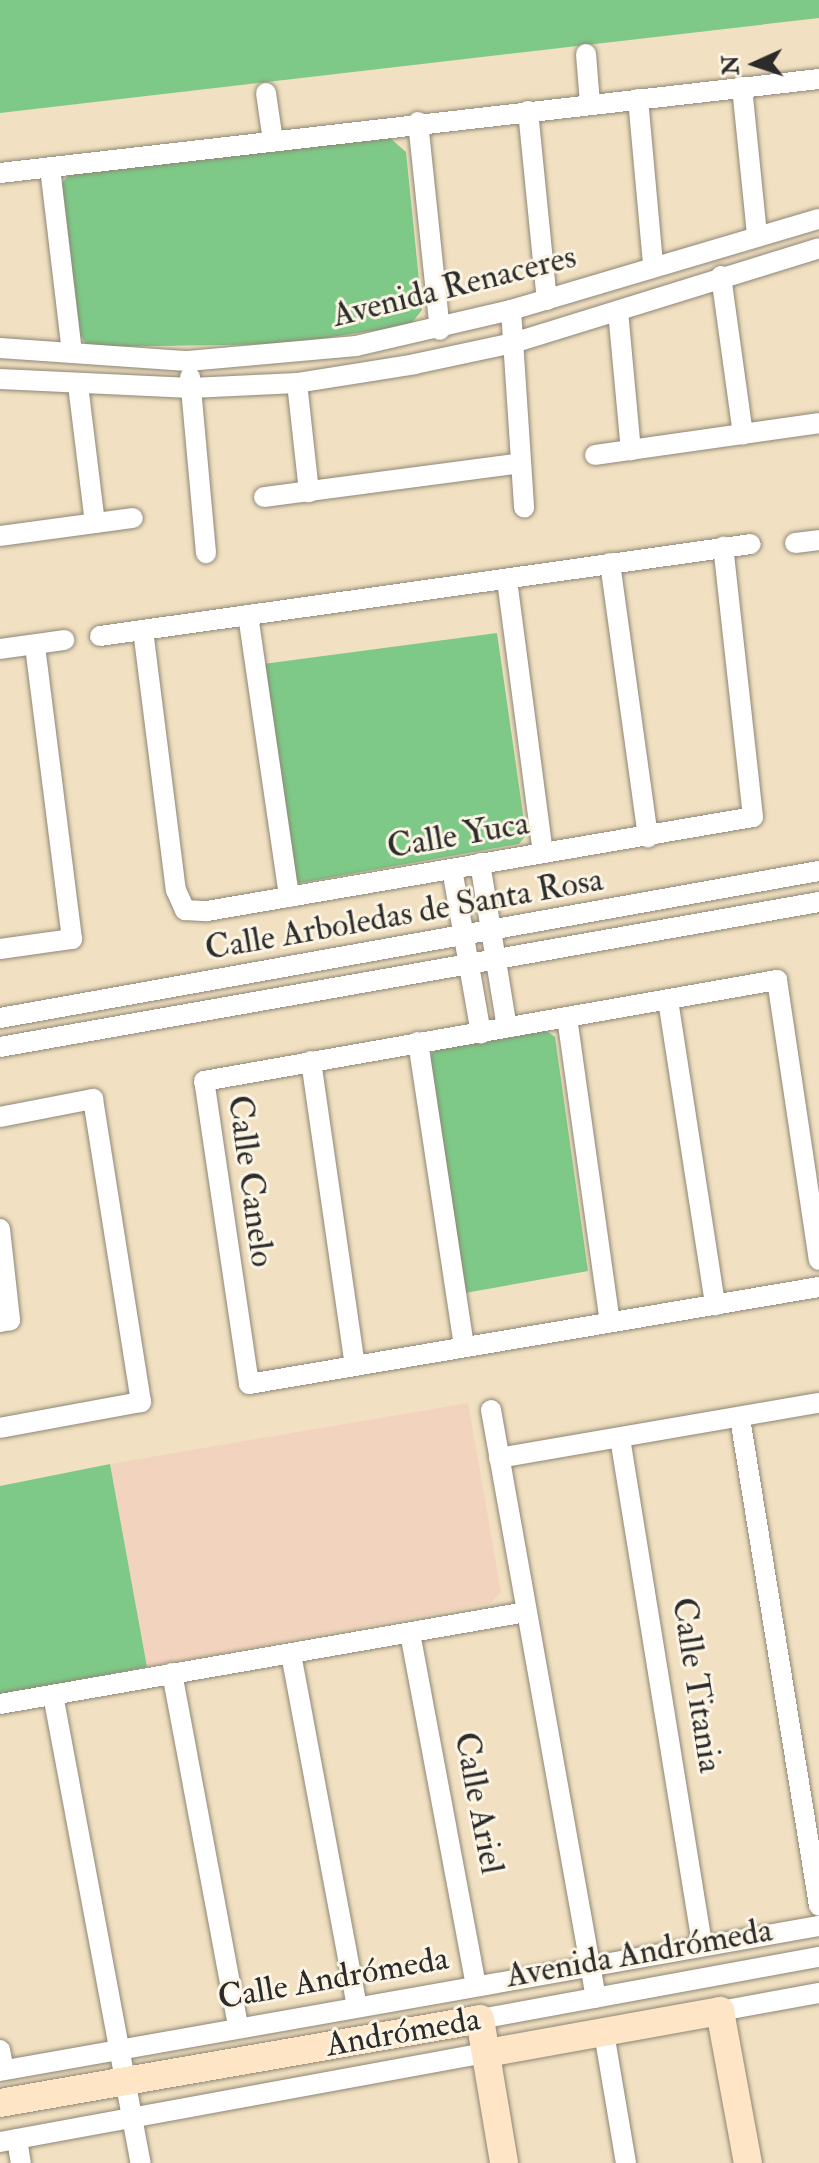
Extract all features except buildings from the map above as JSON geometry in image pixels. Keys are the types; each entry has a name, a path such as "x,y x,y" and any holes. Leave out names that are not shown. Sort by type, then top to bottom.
{"street":[{"path":"586,54 590,104"},
{"path":"0,173 418,122 819,79"},
{"path":"742,87 757,234"},
{"path":"266,93 273,141"},
{"path":"638,99 653,265"},
{"path":"528,111 547,300"},
{"path":"418,122 440,330"},
{"path":"50,168 72,353"},
{"name":"Avenida Renaceres","path":"0,348 188,361 321,351 440,330 757,234 819,219"},
{"name":"Avenida Renaceres","path":"0,379 191,388 297,383 513,343 819,248"},
{"path":"721,276 743,434"},
{"path":"511,310 524,508"},
{"path":"618,311 631,450"},
{"path":"188,361 206,553"},
{"path":"297,383 309,492"},
{"path":"78,385 95,523"},
{"path":"595,455 819,423"},
{"path":"264,497 521,463"},
{"path":"0,536 133,518"},
{"path":"795,543 819,540"},
{"path":"100,636 751,544"},
{"name":"Calle Yuca","path":"143,630 179,902 196,912 648,837 756,812 723,547"},
{"path":"610,563 648,837"},
{"path":"507,580 543,852"},
{"path":"248,615 289,897"},
{"path":"0,649 64,640"},
{"path":"0,949 72,939 35,645"},
{"path":"480,863 507,1027"},
{"path":"452,869 466,964 481,1033"},
{"name":"Calle Arboledas de Santa Rosa","path":"0,1018 819,871"},
{"name":"Calle Arboledas de Santa Rosa","path":"0,1047 819,902"},
{"name":"Calle Canelo","path":"819,1260 777,980 204,1081 249,1384 819,1287"},
{"path":"668,1000 715,1305"},
{"path":"567,1017 610,1322"},
{"path":"418,1042 464,1345"},
{"path":"311,1061 355,1365"},
{"path":"0,1117 93,1099 141,1402 0,1428"},
{"path":"0,1229 10,1320 0,1322"},
{"path":"499,1458 819,1403"},
{"path":"491,1410 596,1998"},
{"path":"740,1418 819,1906"},
{"name":"Calle Titania","path":"620,1438 702,1944"},
{"path":"0,1704 526,1612"},
{"name":"Calle Ariel","path":"410,1633 476,1985"},
{"path":"291,1654 357,2006"},
{"path":"172,1673 238,2027"},
{"path":"53,1695 141,2163"},
{"name":"Calle Andrómeda","path":"1,2063 120,2050 702,1944 819,1926"},
{"name":"Avenida Andrómeda","path":"0,2103 819,1957"},
{"name":"Andrómeda","path":"8,2141 819,1993"},
{"path":"720,2011 748,2163"},
{"path":"480,2019 504,2163"},
{"path":"604,2033 626,2163"},
{"path":"8,2141 21,2163"}],"shaded area":[{"path":"468,1403 501,1592 491,1603 147,1667 110,1464"}],"green space":[{"path":"0,0 819,0 819,18 0,113"},
{"path":"390,138 406,152 422,310 410,325 286,344 88,347 78,332 59,186 70,174"},
{"path":"497,633 526,835 519,844 300,883 290,876 263,664"},
{"path":"541,1027 555,1037 588,1271 465,1293 428,1061 435,1049"},
{"path":"110,1464 147,1667 0,1695 0,1486"}]}
